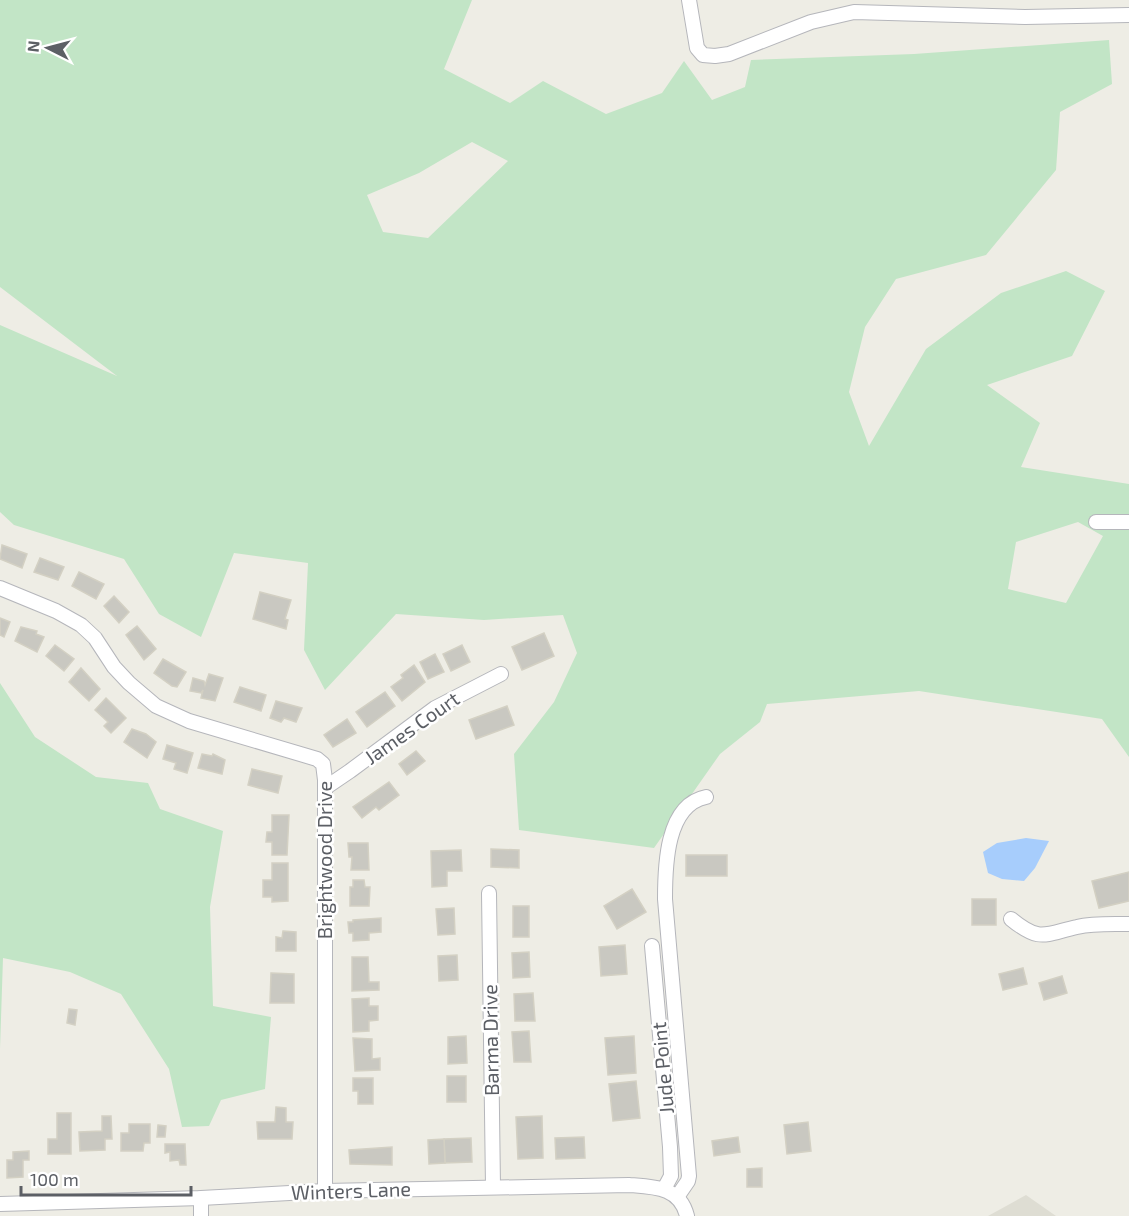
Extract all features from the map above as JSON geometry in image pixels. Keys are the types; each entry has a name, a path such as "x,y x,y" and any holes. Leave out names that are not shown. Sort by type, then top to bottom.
{"street":[{"path":"689,0 697,48 703,55 715,56 729,54 811,22 854,12 1025,17 1129,15"},
{"path":"1096,522 1129,522"},
{"name":"Brightwood Drive","path":"0,588 56,611 81,625 96,638 121,675 156,706 189,721 316,759 323,764 325,788 325,1191"},
{"name":"James Court","path":"325,788 435,708 501,674"},
{"path":"687,1216 677,1197 689,1176 665,899 665,872 669,843 676,824 690,803 706,797"},
{"name":"Barma Drive","path":"489,893 493,1186"},
{"path":"1011,920 1027,932 1048,935 1078,927 1129,924"},
{"name":"Jude Point","path":"652,946 670,1147 670,1176 664,1189"},
{"name":"Winters Lane","path":"0,1204 493,1186 629,1185 664,1189 677,1197"},
{"path":"201,1198 201,1216"}],"shaded area":[{"path":"1026,1195 1056,1216 988,1216"}],"green space":[{"path":"0,0 472,0 444,69 510,103 543,81 606,114 662,93 684,61 712,100 745,87 751,60 914,54 1109,40 1112,84 1060,112 1056,170 986,255 896,279 865,327 849,392 869,446 926,349 1001,293 1066,271 1105,291 1072,356 987,385 1040,423 1021,467 1129,484 1129,757 1102,719 919,691 767,704 760,722 720,754 654,848 519,830 514,754 554,702 577,653 563,615 484,620 396,614 325,690 304,650 308,563 234,553 201,637 159,614 124,559 14,525 0,512 0,325 117,376 0,287","holes":["472,142 508,161 428,238 383,232 367,195 419,173","1078,522 1103,536 1066,603 1008,589 1016,542"]},
{"path":"0,683 35,737 96,777 148,783 160,809 223,831 210,907 213,1006 271,1017 265,1089 221,1100 209,1126 182,1127 169,1069 121,994 70,972 3,958 0,1049"}],"water":[{"path":"1026,838 1049,841 1035,868 1024,881 1002,879 988,873 983,852 997,843"}],"building":[{"path":"2,545 27,554 22,568 0,559"},
{"path":"40,558 64,567 58,580 34,572"},
{"path":"79,572 104,584 96,599 72,586"},
{"path":"260,592 291,600 285,619 288,620 286,629 253,619"},
{"path":"114,596 129,612 119,623 104,606"},
{"path":"0,618 10,622 4,637 0,635"},
{"path":"137,626 156,649 144,660 126,635"},
{"path":"21,627 37,631 36,634 44,637 37,652 15,641"},
{"path":"544,633 554,656 522,670 512,647"},
{"path":"55,645 74,659 64,671 46,656"},
{"path":"462,645 470,662 451,671 443,654"},
{"path":"435,654 444,672 428,679 420,662"},
{"path":"163,659 186,672 177,687 154,673"},
{"path":"414,665 425,682 402,701 391,687"},
{"path":"81,668 100,689 89,701 69,682"},
{"path":"209,674 223,678 215,701 201,698 203,690 201,693 190,691 193,678 204,681 205,685"},
{"path":"240,687 266,695 261,711 234,702"},
{"path":"385,692 395,706 367,727 356,712"},
{"path":"106,698 126,718 111,733 104,726 108,722 95,710"},
{"path":"276,701 302,708 296,722 284,718 281,722 270,718"},
{"path":"507,706 514,725 476,739 469,720"},
{"path":"347,719 356,733 333,747 324,735"},
{"path":"132,729 146,734 156,742 147,758 124,742"},
{"path":"167,745 193,753 187,773 174,769 176,763 163,759"},
{"path":"416,751 425,761 407,775 399,764"},
{"path":"202,754 212,756 213,754 225,760 222,774 198,768"},
{"path":"252,769 282,776 278,793 248,785"},
{"path":"389,782 399,795 379,810 376,807 362,818 353,807"},
{"path":"272,815 289,815 287,855 272,855 272,842 266,842 267,832 272,832"},
{"path":"348,843 368,843 369,870 351,870 352,857 349,857"},
{"path":"491,849 519,850 519,868 491,867"},
{"path":"461,850 462,871 447,871 447,886 432,887 431,851"},
{"path":"686,855 727,855 727,876 686,876"},
{"path":"272,863 288,863 288,901 272,902 272,897 263,897 263,880 272,880"},
{"path":"1129,872 1129,901 1099,908 1092,881"},
{"path":"353,880 364,880 365,887 370,887 369,906 350,906 350,887 353,887"},
{"path":"632,889 646,912 617,929 604,906"},
{"path":"972,899 996,899 996,925 972,925"},
{"path":"513,906 529,906 529,937 513,937"},
{"path":"454,908 455,934 438,935 436,909"},
{"path":"381,918 381,932 369,933 369,940 353,941 353,933 349,933 348,922"},
{"path":"283,931 296,932 296,951 276,951 276,937 282,938"},
{"path":"625,945 627,974 601,976 599,947"},
{"path":"529,952 530,977 513,978 512,953"},
{"path":"457,955 458,980 439,981 438,956"},
{"path":"352,957 368,957 369,982 379,982 379,990 352,991"},
{"path":"1023,968 1027,984 1003,990 999,974"},
{"path":"271,973 294,974 294,1003 270,1003"},
{"path":"1062,976 1067,993 1044,1000 1039,983"},
{"path":"533,993 535,1021 515,1021 514,994"},
{"path":"369,998 369,1006 378,1006 378,1020 369,1021 369,1031 353,1032 352,999"},
{"path":"69,1009 77,1010 75,1025 67,1023"},
{"path":"529,1031 531,1062 514,1062 512,1032"},
{"path":"466,1036 467,1063 448,1064 448,1037"},
{"path":"634,1036 636,1073 608,1075 605,1038"},
{"path":"353,1038 372,1039 372,1059 380,1058 380,1070 355,1071"},
{"path":"447,1076 466,1076 466,1102 447,1102"},
{"path":"353,1078 373,1078 373,1104 358,1104 358,1091 353,1091"},
{"path":"636,1081 640,1118 613,1121 609,1084"},
{"path":"276,1107 286,1108 286,1122 293,1122 292,1139 258,1139 257,1122 275,1122"},
{"path":"57,1113 71,1113 71,1154 48,1154 48,1139 57,1139"},
{"path":"102,1116 111,1116 112,1139 105,1139 105,1150 80,1151 79,1132 102,1131"},
{"path":"542,1116 543,1158 518,1159 516,1117"},
{"path":"808,1122 811,1151 787,1154 784,1125"},
{"path":"129,1124 150,1124 150,1143 144,1143 143,1151 121,1151 121,1133 129,1133"},
{"path":"158,1125 166,1126 165,1137 157,1137"},
{"path":"584,1137 585,1158 556,1159 555,1138"},
{"path":"738,1137 740,1152 714,1156 712,1141"},
{"path":"471,1138 472,1162 445,1163 444,1139"},
{"path":"444,1139 445,1163 429,1164 428,1140"},
{"path":"165,1144 185,1144 186,1165 180,1165 179,1160 170,1161 170,1152 165,1153"},
{"path":"392,1147 392,1165 350,1164 349,1150"},
{"path":"29,1151 29,1160 23,1160 23,1177 7,1178 7,1160 13,1160 13,1152"},
{"path":"762,1168 762,1187 747,1187 747,1169"}]}
